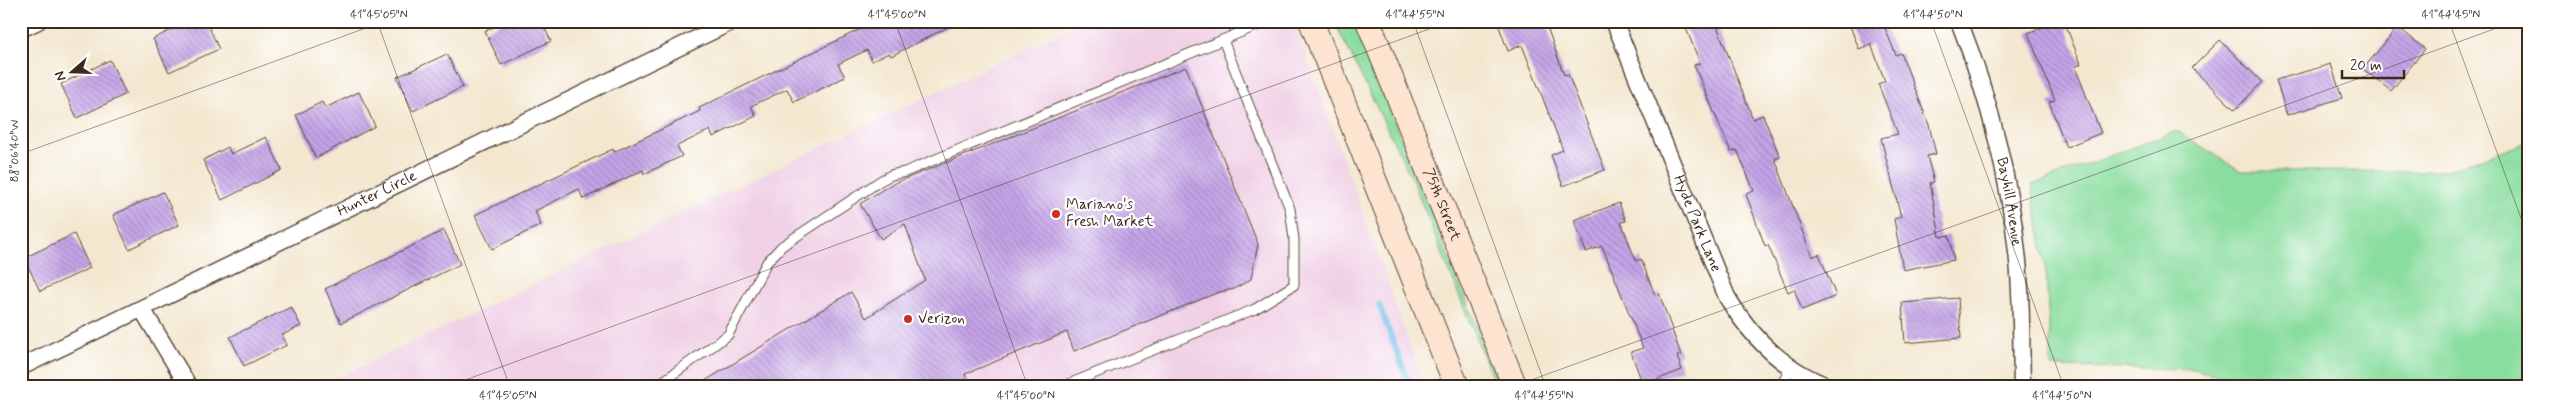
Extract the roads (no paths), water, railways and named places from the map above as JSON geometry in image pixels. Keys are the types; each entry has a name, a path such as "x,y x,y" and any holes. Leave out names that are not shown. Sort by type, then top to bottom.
{"main road":[{"path":"1311,21 1457,387"},
{"name":"75th Street","path":"1368,21 1515,387"}],"street":[{"path":"21,29 38,21"},
{"name":"Hunter Circle","path":"21,367 733,21"},
{"name":"Hyde Park Lane","path":"1614,21 1727,297 1738,315 1767,348 1791,368 1830,387"},
{"name":"Bayhill Avenue","path":"1959,21 1993,125 2011,209 2018,262 2022,387"},
{"path":"142,309 189,387"}],"lane":[{"path":"654,387 728,335 767,262 782,246 891,175 905,172 1268,21"},
{"path":"1061,387 1255,309 1294,285 1294,238 1290,210 1223,40"},
{"path":"1780,387 1791,368"}],"waterway":[{"path":"1379,305 1410,387"}],"place":[{"name":"Mariano's Fresh Market","path":"1056,214"},
{"name":"Verizon","path":"908,319"}]}
